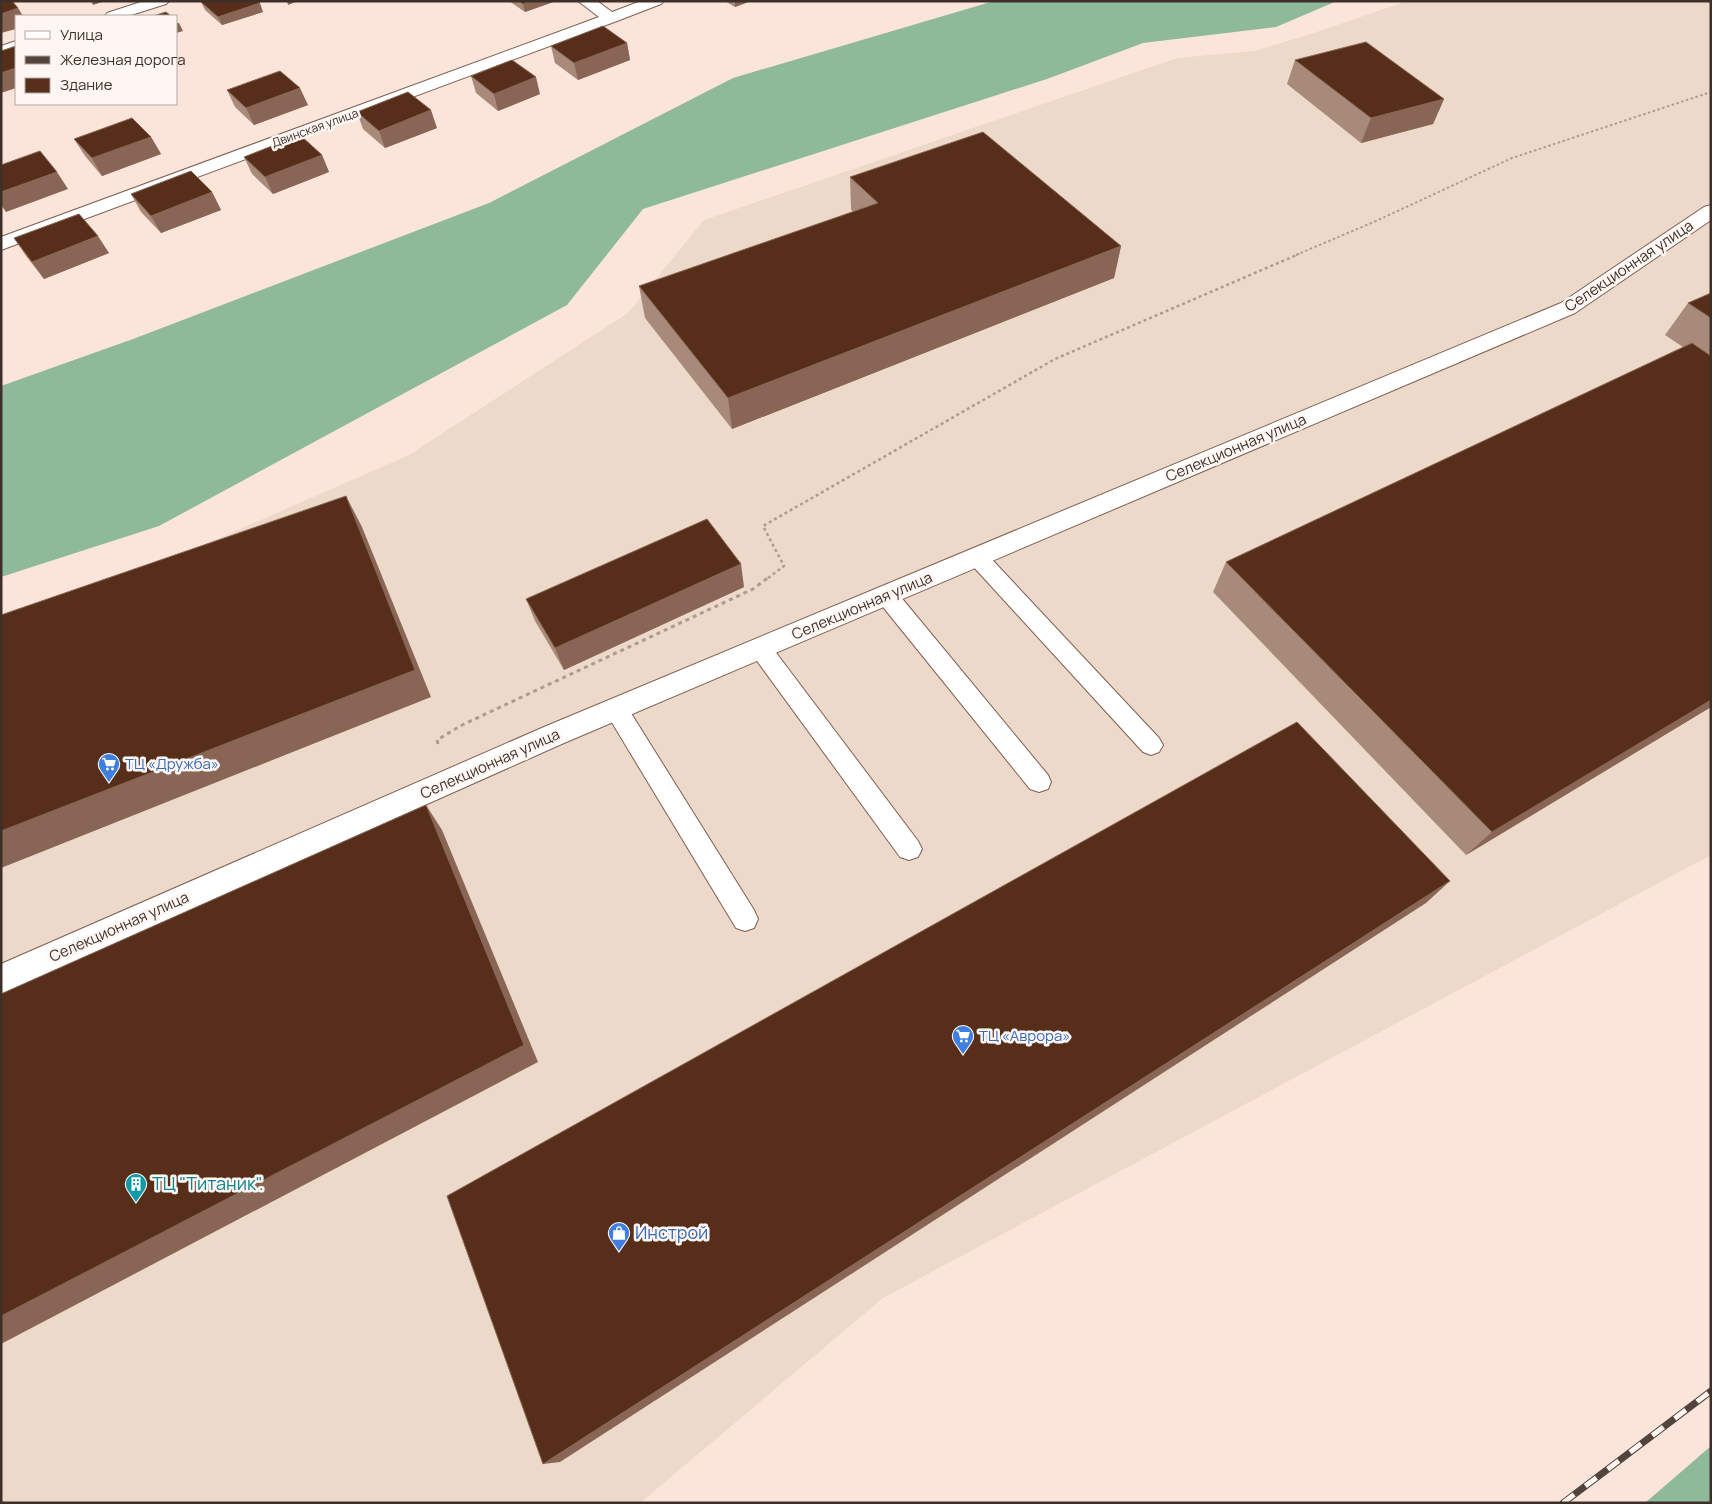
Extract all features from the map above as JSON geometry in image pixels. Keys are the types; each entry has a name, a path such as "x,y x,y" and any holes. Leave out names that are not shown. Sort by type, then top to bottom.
{"street":[{"path":"115,15 161,1"},
{"path":"586,1 612,18"},
{"name":"Двинская улица","path":"1,244 656,1"},
{"path":"1,51 15,46"},
{"name":"Селекционная улица","path":"1,979 616,709 1568,308 1711,211"}],"lane":[{"path":"977,557 1151,745"},
{"path":"887,596 1039,782"},
{"path":"760,648 909,849"},
{"path":"616,709 744,919"}],"path":[{"path":"439,748 437,740 462,725 753,588 784,566 763,526 1055,359 1376,221 1512,158 1711,92"}],"shaded area":[{"path":"1407,1 1711,1 1711,855 883,1298 640,1503 1,1503 1,624 83,598 409,455 628,313 704,220 1177,58 1254,51 1311,34"}],"green space":[{"path":"994,1 1337,1 1276,27 1143,43 1047,79 643,209 567,305 159,526 1,577 1,386 133,339 489,203 733,78"},
{"path":"1711,1446 1711,1503 1645,1503"}],"building":[{"path":"1,1 12,1 18,8 1,14"},
{"path":"257,1 260,3 218,17 201,2"},
{"path":"519,1 530,1 523,4"},
{"path":"166,12 170,15 156,15"},
{"path":"603,26 627,43 574,63 551,46"},
{"path":"1366,42 1444,99 1371,118 1295,60"},
{"path":"15,46 15,68 1,73 1,51"},
{"path":"512,60 536,77 494,94 471,76"},
{"path":"280,71 300,88 246,108 227,90"},
{"path":"408,92 431,110 379,131 357,112"},
{"path":"132,118 151,137 92,158 74,139"},
{"path":"983,132 1121,246 728,398 639,286 878,203 850,177"},
{"path":"300,135 322,155 265,177 244,157"},
{"path":"40,151 57,172 1,192 1,165"},
{"path":"191,171 212,192 151,216 131,194"},
{"path":"79,214 98,236 32,262 14,238"},
{"path":"1711,293 1711,318 1688,303"},
{"path":"1692,343 1711,356 1711,700 1492,832 1226,562"},
{"name":"ТЦ «Дружба»","path":"346,496 415,670 1,831 1,615"},
{"path":"707,519 741,564 555,648 526,599"},
{"name":"ТЦ «Аврора»","path":"1297,722 1450,881 543,1464 447,1196"},
{"name":"ТЦ \"Титаник\".","path":"426,805 524,1045 1,1316 1,994"}],"railway":[{"path":"1563,1503 1711,1391"}],"place":[{"name":"ТЦ «Дружба»","path":"109,783"},
{"name":"ТЦ «Аврора»","path":"963,1055"},
{"name":"ТЦ \"Титаник\".","path":"136,1203"},
{"name":"Инстрой","path":"619,1252"}]}
